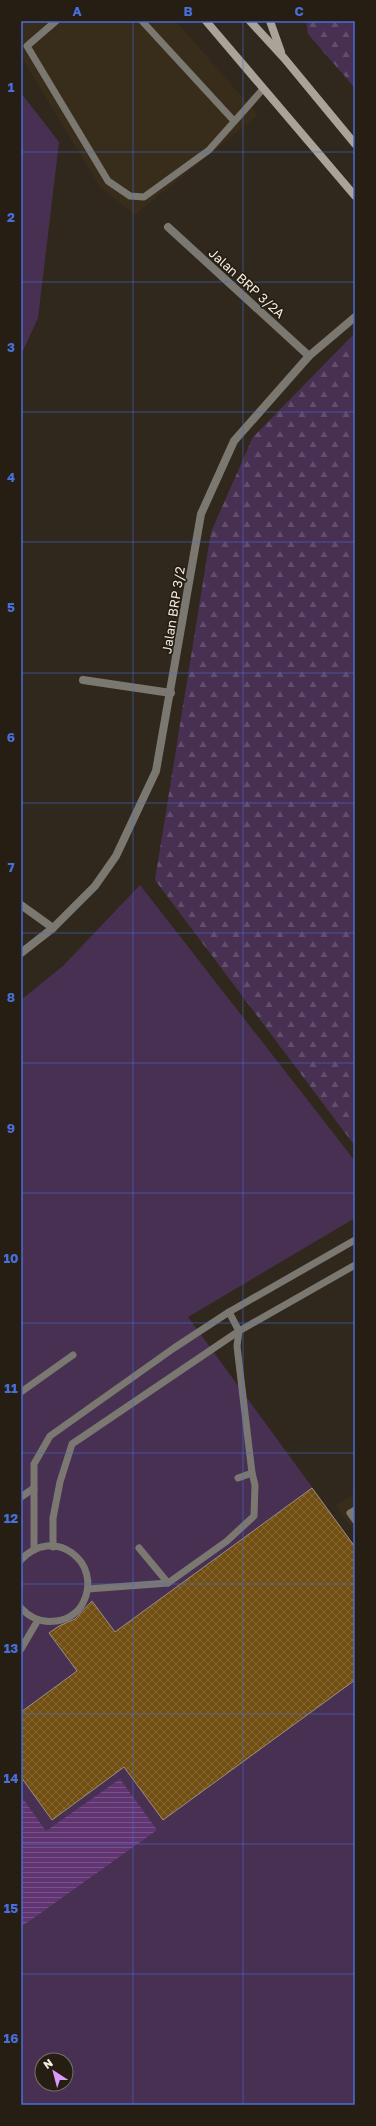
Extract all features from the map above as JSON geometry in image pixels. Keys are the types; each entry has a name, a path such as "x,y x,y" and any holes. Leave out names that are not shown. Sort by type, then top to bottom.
{"main road":[{"path":"206,21 355,196"},
{"path":"250,21 284,58 355,144"},
{"path":"270,21 284,58"}],"street":[{"name":"Jalan BRP 3/2A","path":"168,227 309,356"},
{"name":"Jalan BRP 3/2","path":"21,953 52,928 95,886 116,856 156,770 171,693 201,514 234,441 309,356 355,317"},
{"path":"83,680 171,693"},
{"path":"21,905 52,928"}],"lane":[{"path":"56,21 27,46 108,181 130,196 144,197 209,150 263,88"},
{"path":"142,21 234,121"},
{"path":"34,1550 34,1464 50,1436 174,1348 229,1312 355,1240"},
{"path":"53,1547 53,1518 60,1482 72,1444 239,1331 355,1265"},
{"path":"88,1589 168,1582 227,1541 254,1516 255,1485 252,1473 238,1346 239,1331 229,1312"},
{"path":"21,1392 73,1355"},
{"path":"238,1478 252,1473"},
{"path":"21,1497 34,1488"},
{"path":"355,1510 350,1513 355,1520"},
{"path":"21,1560 28,1553 45,1546 63,1548 79,1558 88,1574 88,1593 80,1609 64,1620 46,1622 38,1620 28,1616 21,1608"},
{"path":"139,1548 168,1582"},
{"path":"21,1649 38,1620"}],"shaded area":[{"path":"21,21 176,21 258,115 135,215 100,187 21,56"},
{"path":"355,1492 355,1532 336,1506"},
{"path":"120,1779 157,1830 21,1927 21,1796 46,1831"}],"green space":[{"path":"306,21 355,21 355,88 308,34"},
{"path":"21,93 59,142 38,318 21,355"},
{"path":"355,333 355,1146 155,880 211,532 253,437"},
{"path":"140,885 355,1161 355,1218 188,1317 355,1546 355,2105 21,2105 21,1000 63,966"}],"building":[{"path":"312,1488 355,1547 355,1680 163,1820 124,1767 52,1820 21,1777 21,1712 77,1671 49,1633 59,1626 75,1619 92,1601 115,1632"}]}
